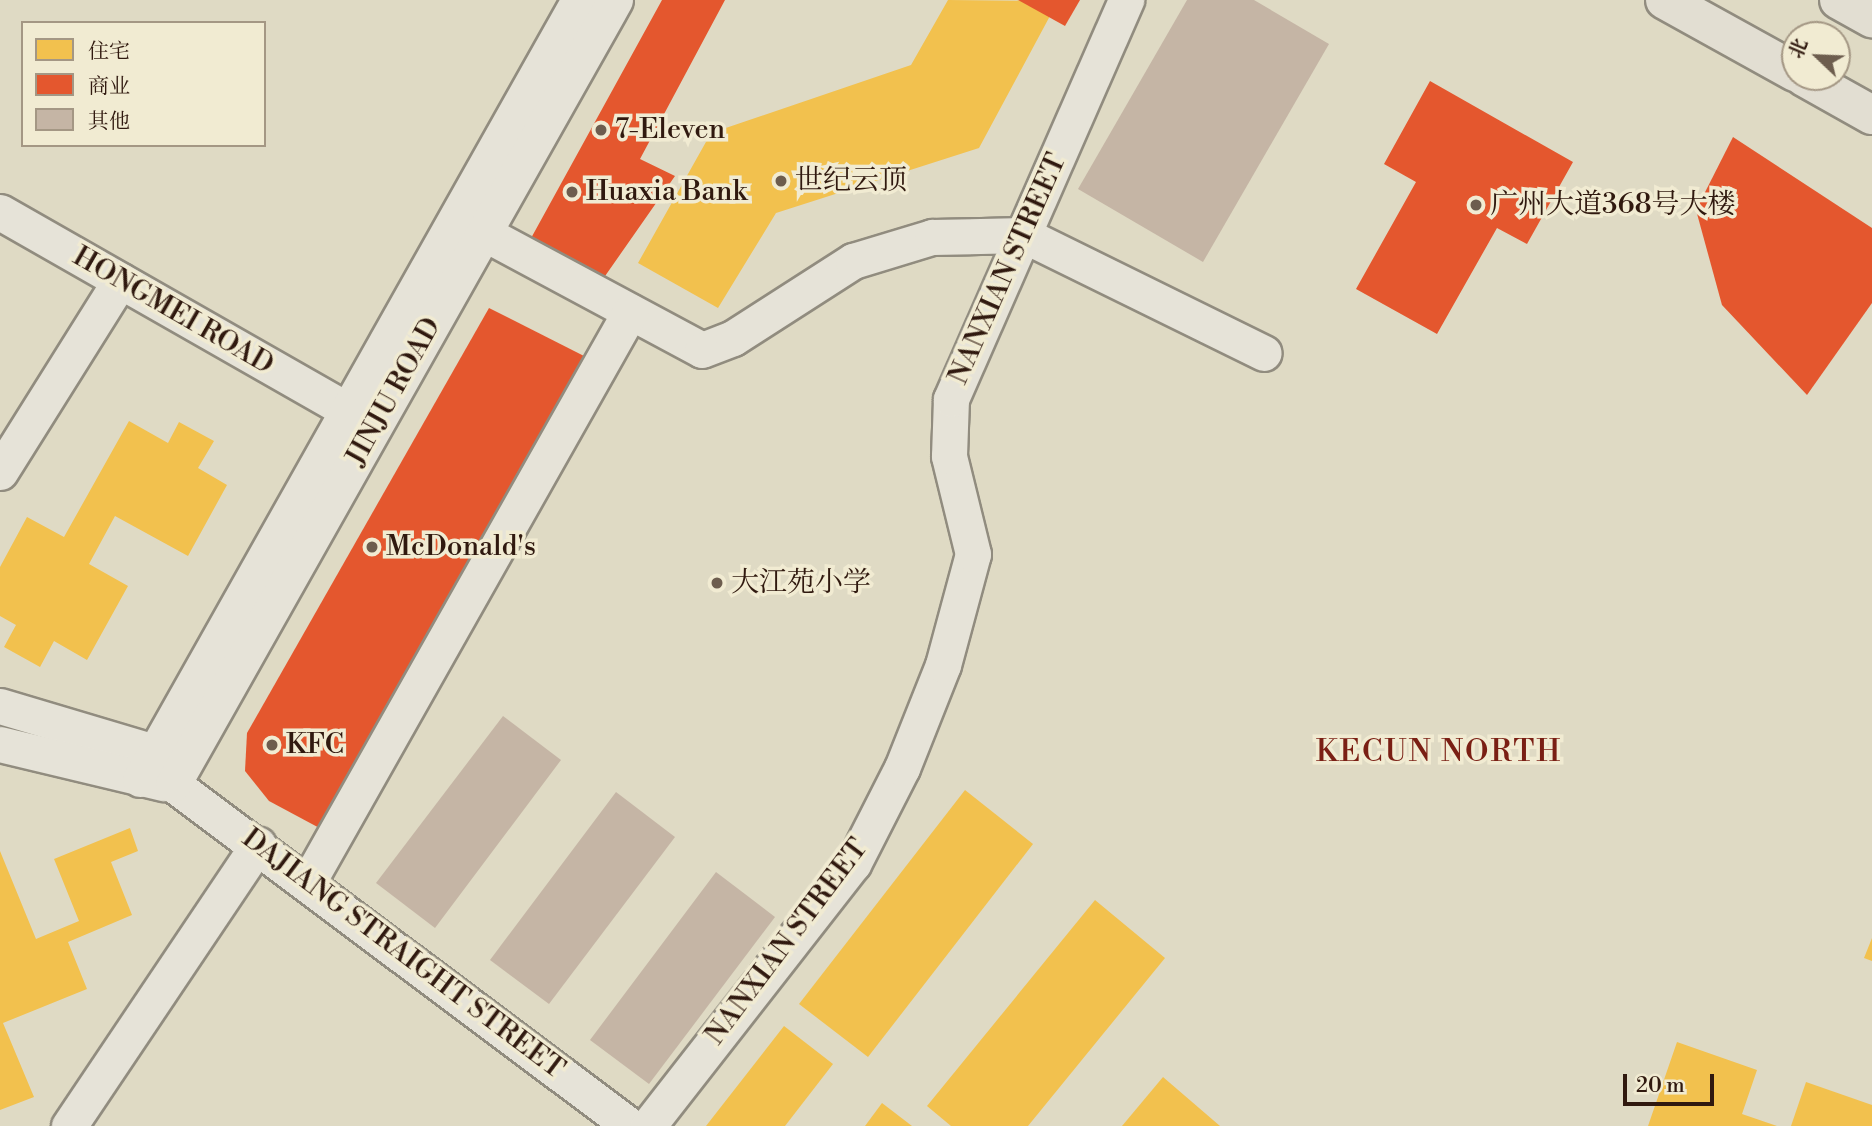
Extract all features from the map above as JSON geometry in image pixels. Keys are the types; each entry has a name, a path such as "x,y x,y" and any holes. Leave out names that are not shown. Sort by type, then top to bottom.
{"highway":[{"path":"1665,0 1781,64"},
{"path":"1839,0 1872,18"},
{"path":"1829,91 1872,115"}],"street":[{"name":"JINJU ROAD","path":"155,772 347,410 579,0"},
{"name":"JINJU ROAD","path":"155,772 484,233 615,0"},
{"name":"NANXIAN STREET","path":"648,1126 853,864 902,768 943,665 973,554 949,456 951,398 1126,0"},
{"name":"HONGMEI ROAD","path":"0,212 347,410"},
{"path":"484,233 702,350 733,338 853,261 932,237 1024,234 1264,353"},
{"path":"0,472 120,281"},
{"path":"308,882 630,312"},
{"path":"0,706 155,772"},
{"path":"0,744 155,772"},
{"name":"DAJIANG STRAIGHT STREET","path":"155,772 308,882 630,1126"},
{"path":"69,1126 258,845"}],"building: 住宅":[{"name":"世纪云顶","path":"948,0 1058,1 979,148 776,213 718,308 638,263 711,133 911,65"},
{"path":"129,421 168,443 179,422 214,441 198,468 227,485 188,556 115,516 89,564 128,586 87,660 54,641 40,667 4,647 16,625 0,616 0,567 27,517 64,537"},
{"path":"965,790 1033,844 868,1057 799,1004"},
{"path":"130,828 138,851 111,862 132,915 68,942 87,989 3,1023 34,1097 0,1110 0,851 36,939 79,921 54,859"},
{"path":"1095,900 1165,958 1028,1126 951,1126 927,1106"},
{"path":"1872,938 1872,961 1864,958"},
{"path":"784,1026 833,1064 785,1126 706,1126"},
{"path":"1677,1042 1757,1070 1742,1114 1777,1126 1648,1126"},
{"path":"1163,1077 1220,1126 1122,1126"},
{"path":"1806,1082 1872,1105 1872,1126 1791,1126"},
{"path":"882,1103 912,1126 865,1126"}],"building: 商业":[{"path":"662,0 725,0 640,159 675,176 603,279 530,240"},
{"path":"1018,0 1080,0 1065,26"},
{"name":"广州大道368号大楼","path":"1430,81 1573,162 1527,244 1497,228 1437,334 1356,289 1416,182 1384,164"},
{"path":"1733,137 1872,228 1872,303 1807,395 1722,305 1696,210"},
{"path":"489,308 584,356 325,831 269,801 245,771 247,733"}],"building: 其他":[{"path":"1187,0 1254,0 1329,44 1203,262 1078,189"},
{"path":"503,716 561,760 435,928 376,883"},
{"path":"616,792 675,837 549,1004 490,960"},
{"path":"716,872 775,917 649,1084 590,1040"}],"place":[{"name":"7-Eleven","path":"601,130"},
{"name":"世纪云顶","path":"781,181"},
{"name":"Huaxia Bank","path":"572,192"},
{"name":"广州大道368号大楼","path":"1476,205"},
{"name":"McDonald's","path":"372,547"},
{"name":"大江苑小学","path":"717,583"},
{"name":"KFC","path":"272,745"}],"district":[{"name":"KECUN NORTH","path":"1439,752"}]}
